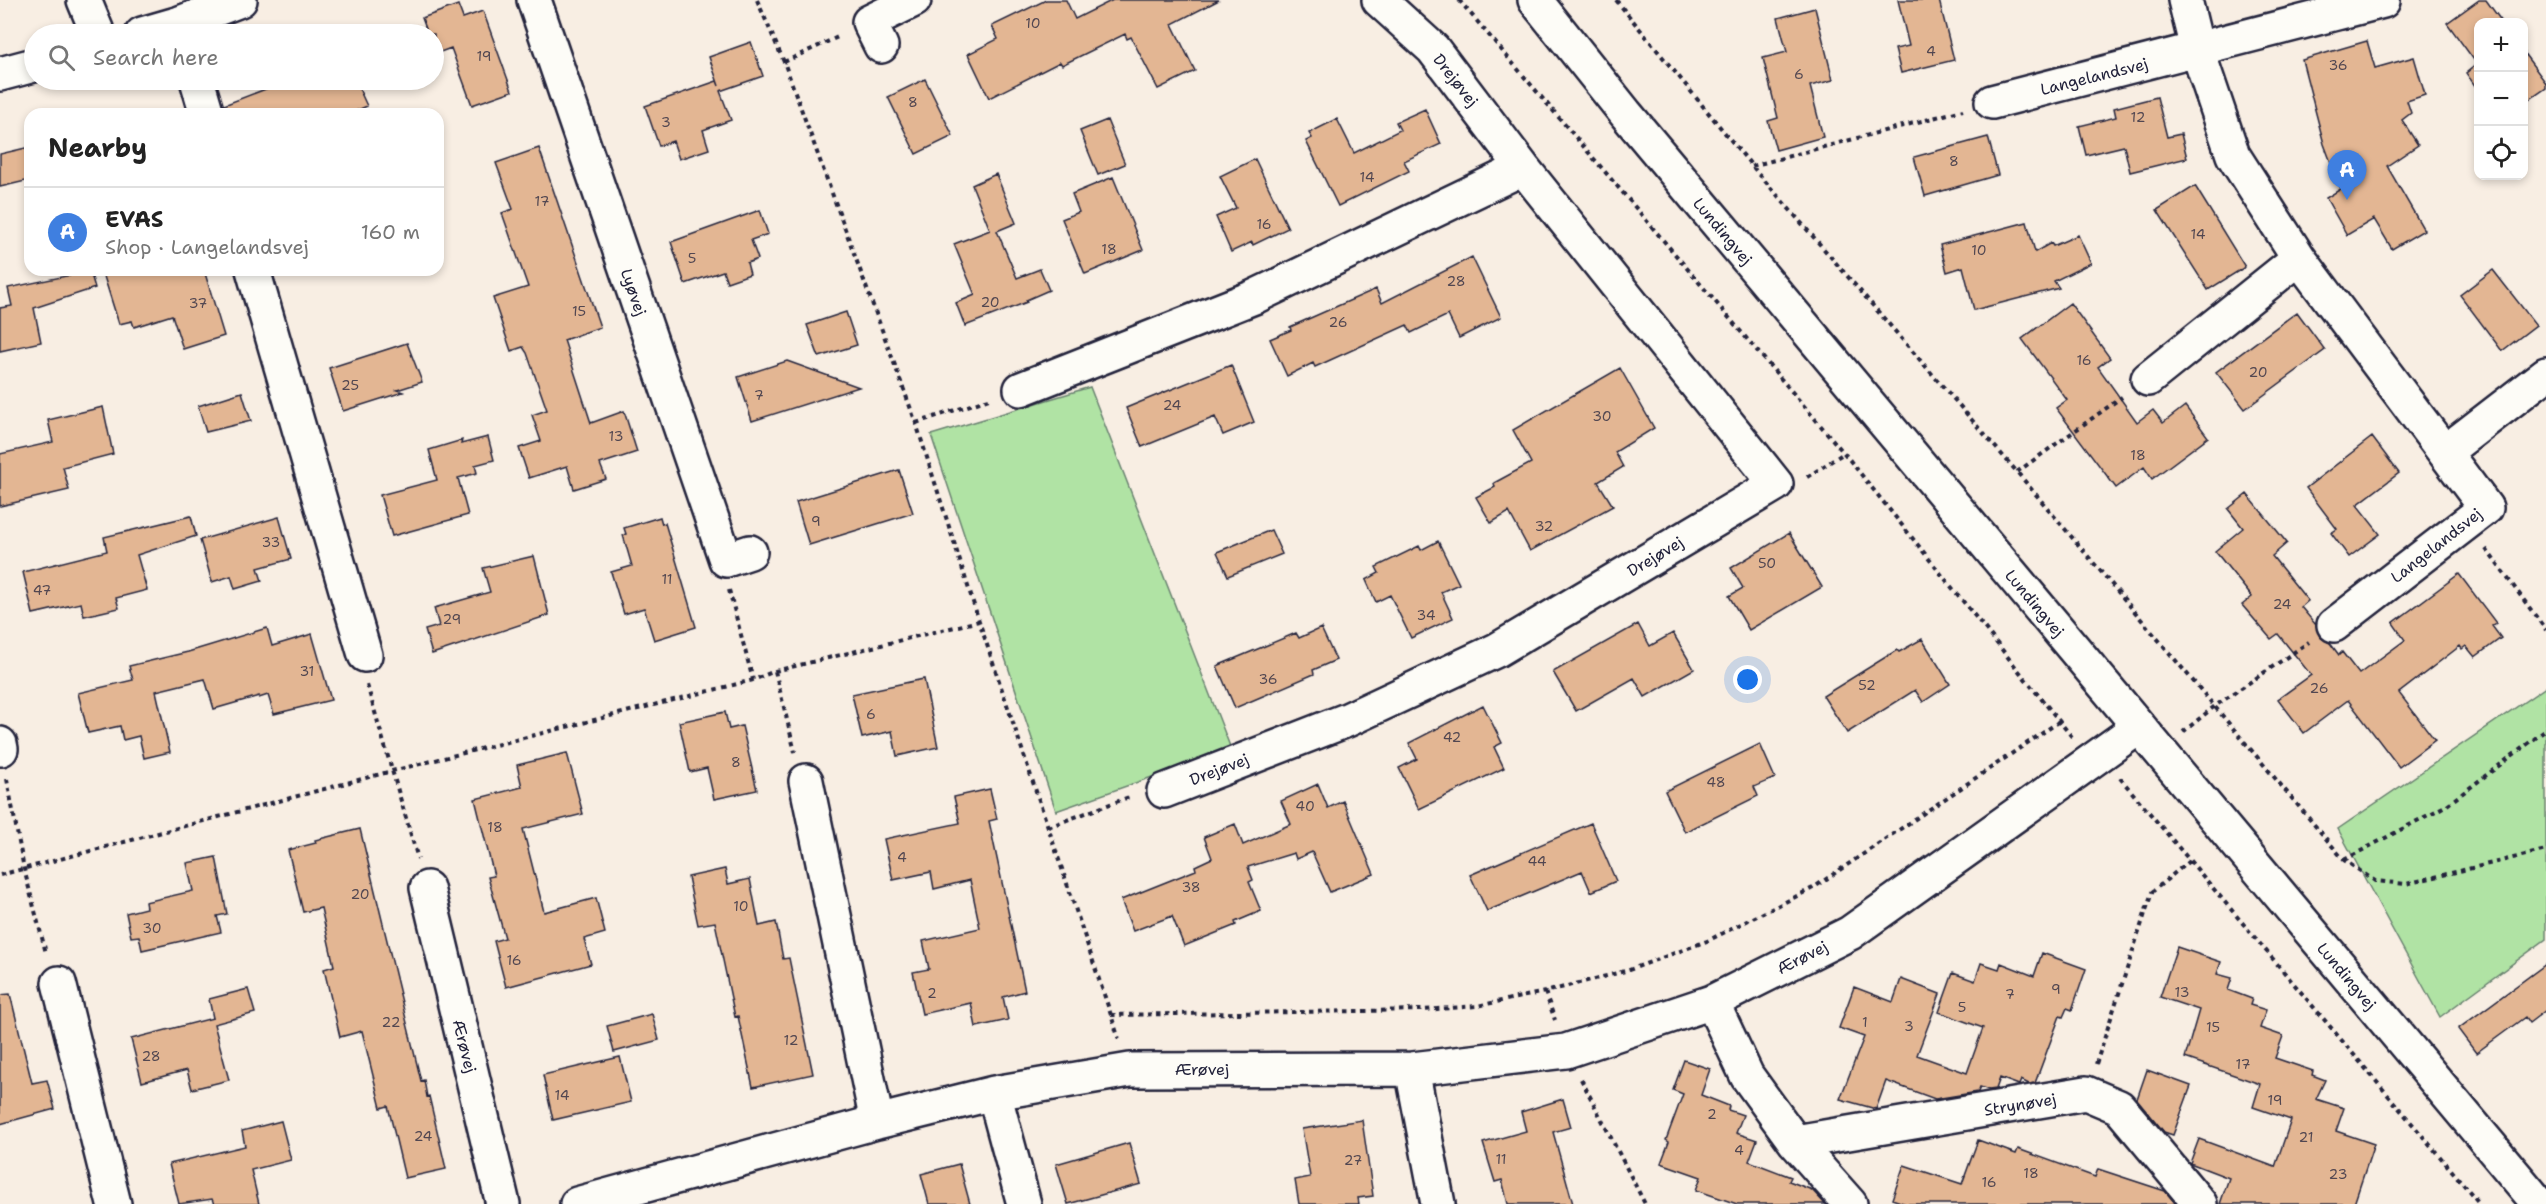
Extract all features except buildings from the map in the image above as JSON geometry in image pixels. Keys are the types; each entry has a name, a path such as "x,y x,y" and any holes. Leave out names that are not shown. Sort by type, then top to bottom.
{"street":[{"path":"84,0 94,24"},
{"path":"192,24 240,0"},
{"name":"Lyøvej","path":"534,0 738,556"},
{"path":"875,34 914,0"},
{"name":"Drejøvej","path":"1164,790 1347,720 1497,650 1776,484 1524,168 1433,49 1379,0"},
{"name":"Lundingvej","path":"1535,0 1626,114 2539,1204"},
{"name":"Langelandsvej","path":"2185,0 2197,49 2233,156 2299,258 2486,508 2334,625"},
{"name":"Langelandsvej","path":"1992,102 2383,2"},
{"path":"0,74 24,67"},
{"path":"200,90 205,108"},
{"path":"1021,389 1254,297 1524,168"},
{"path":"2148,379 2299,258"},
{"path":"255,276 365,655"},
{"path":"2445,452 2546,374"},
{"name":"Ærøvej","path":"577,1204 625,1198 877,1122 994,1093 1130,1070 1412,1069 1566,1051 1712,1002 1850,933 2091,761 2149,739"},
{"path":"806,781 877,1122"},
{"name":"Ærøvej","path":"427,888 503,1204"},
{"path":"59,983 114,1204"},
{"path":"1712,1002 1747,1076 1794,1142 1850,1204"},
{"path":"1412,1069 1438,1204"},
{"path":"994,1093 1024,1204"},
{"path":"2086,1093 2119,1107 2200,1204"},
{"name":"Strynøvej","path":"1794,1142 2086,1093"}],"path":[{"path":"757,0 784,62 916,423 979,621 1130,1070"},
{"path":"1459,0 1844,453 2091,761 2119,777 2480,1204"},
{"path":"1616,0 1752,166 2017,472 2344,860 2375,881 2406,884 2546,850"},
{"path":"784,62 875,34"},
{"path":"1752,166 1992,102"},
{"path":"2017,472 2148,379"},
{"path":"916,423 1021,389"},
{"path":"1776,484 1805,478 1844,453"},
{"path":"2468,522 2546,630"},
{"path":"738,556 726,579 753,680"},
{"path":"0,875 392,771 753,680 775,671 979,621"},
{"path":"2149,739 2215,706 2334,625"},
{"path":"365,655 365,678 427,888"},
{"path":"775,671 797,757 806,781"},
{"path":"1111,1015 1424,1010 1477,1006 1545,992 1629,970 1707,941 1813,888 2060,721"},
{"path":"2344,860 2447,805 2546,730"},
{"path":"1,746 24,869 49,967 59,983"},
{"path":"1048,827 1144,792 1164,790"},
{"path":"2086,1093 2152,892 2189,861"},
{"path":"1545,992 1566,1051 1645,1204"}],"green space":[{"path":"1090,387 1231,749 1056,811 931,435"},
{"path":"2546,687 2546,939 2440,1017 2338,829"}],"place":[{"name":"EVAS","path":"2347,200"}]}
